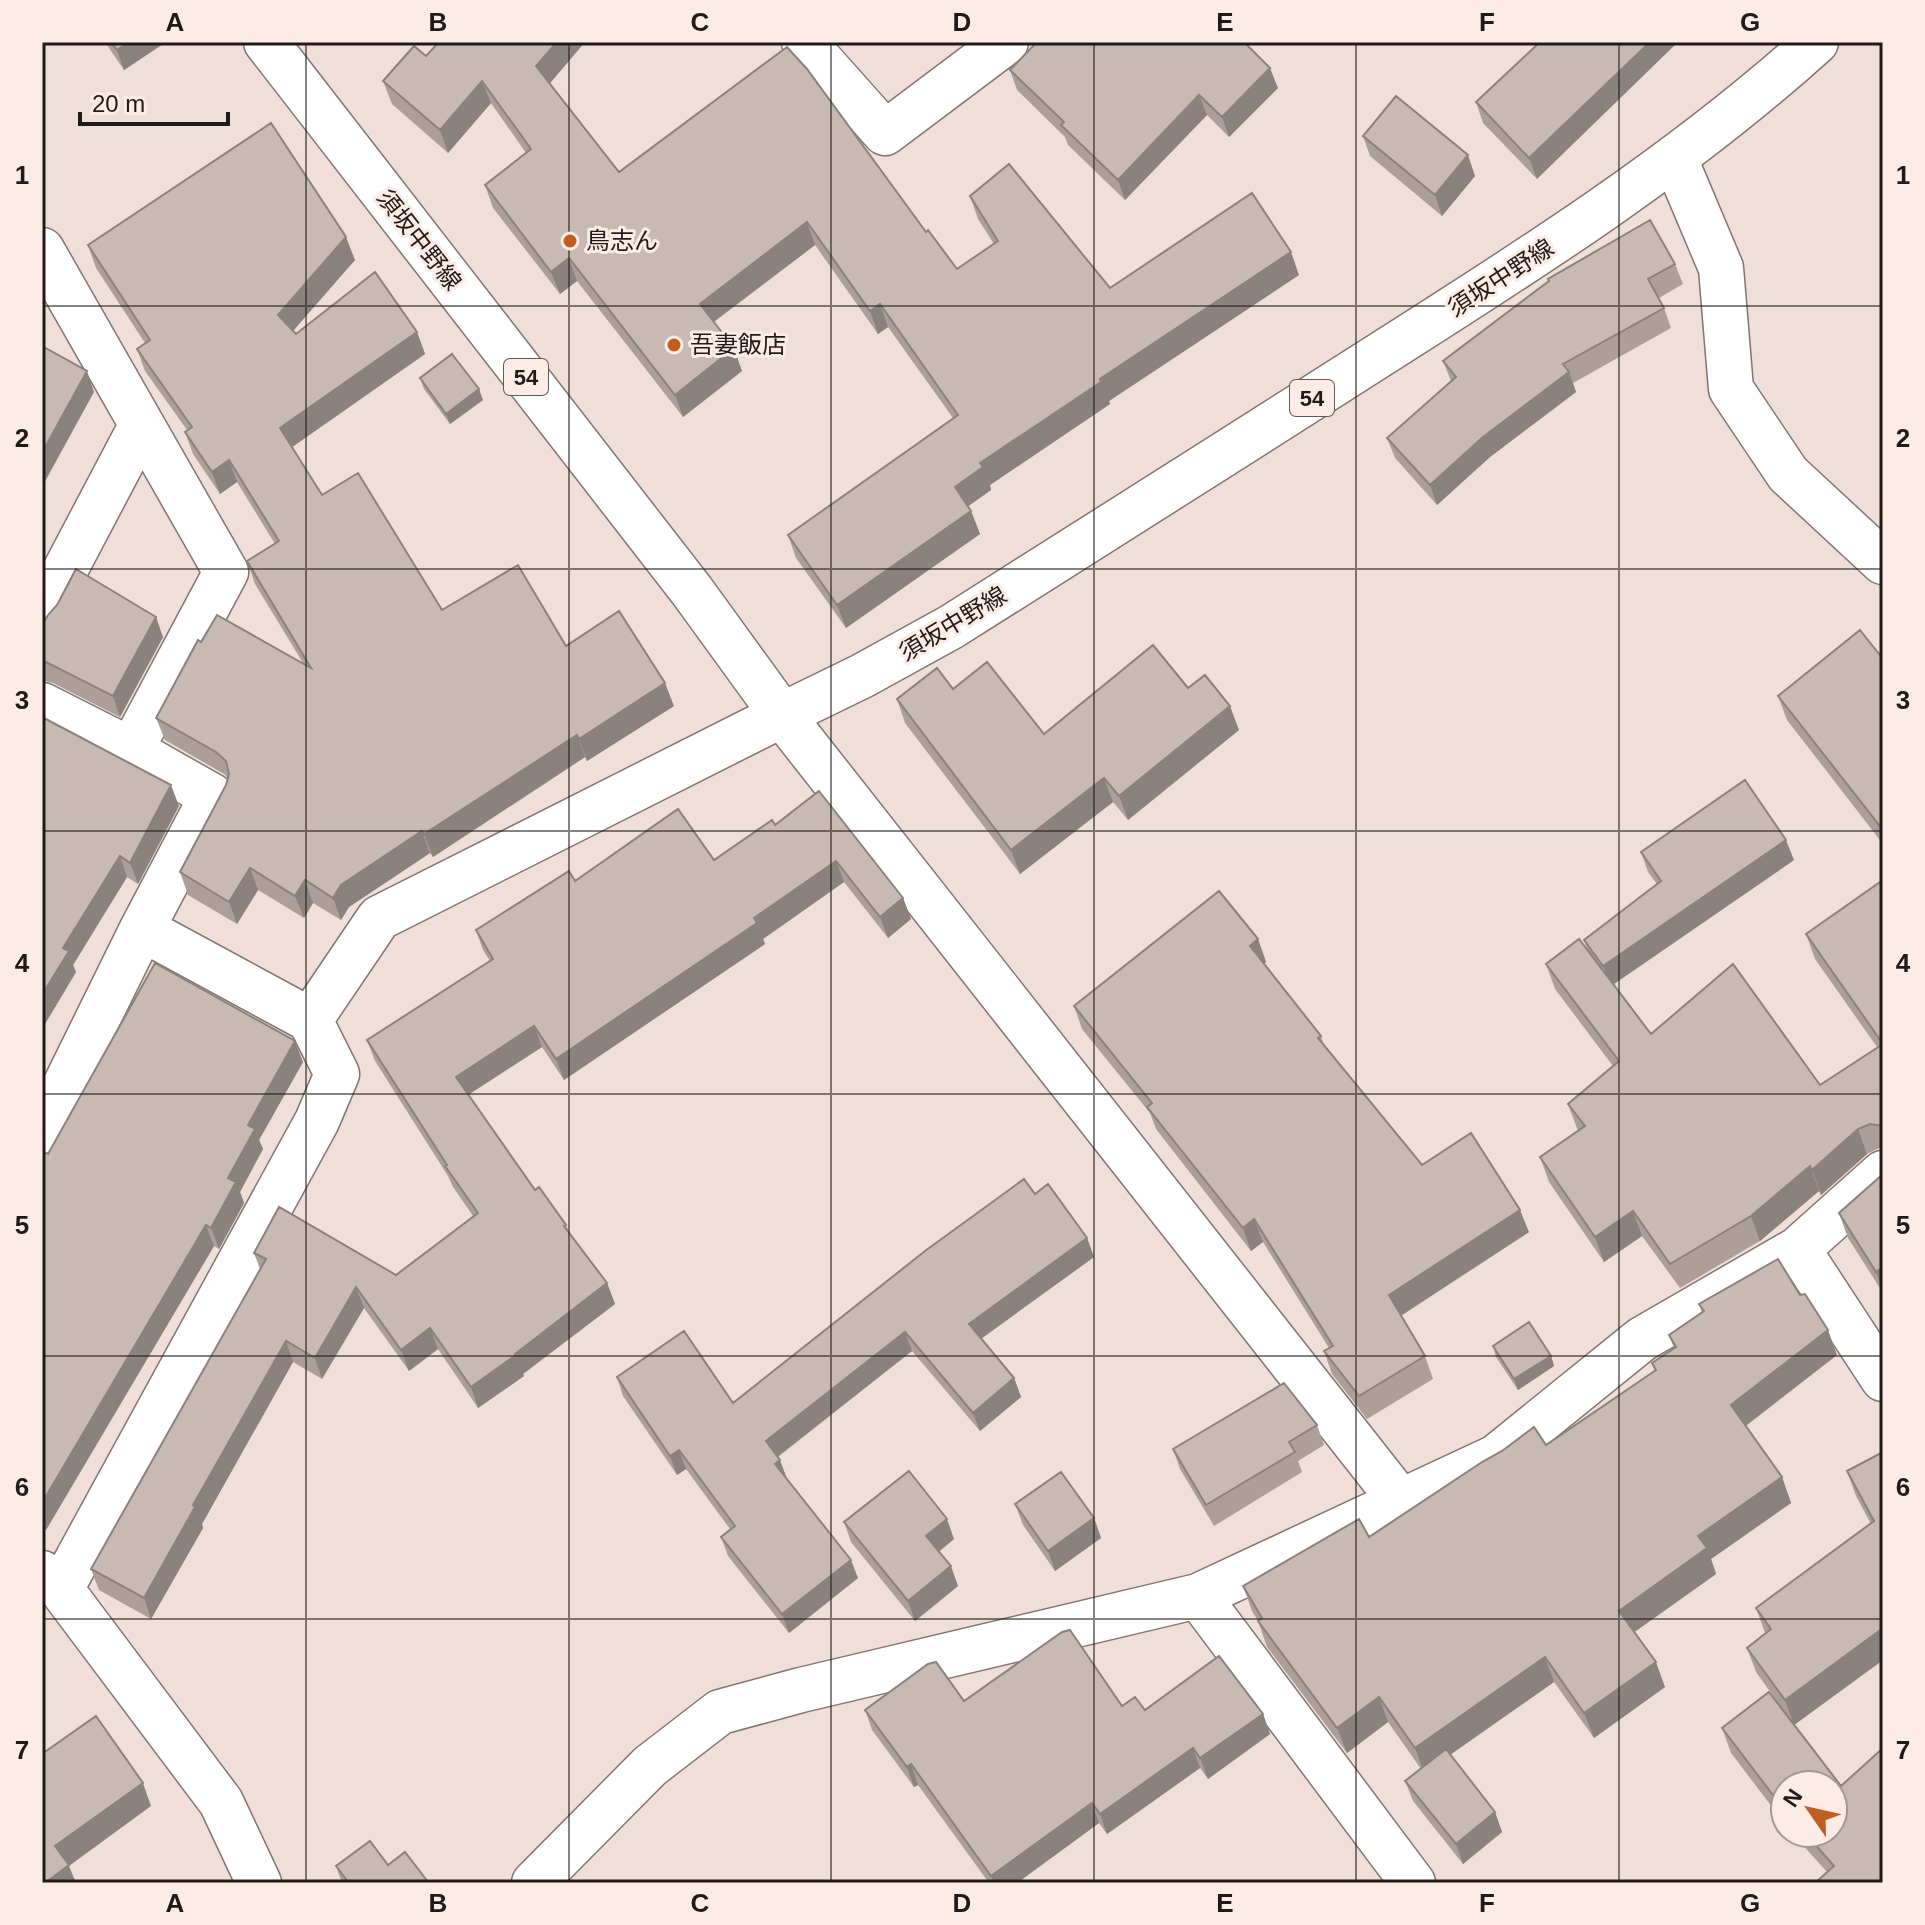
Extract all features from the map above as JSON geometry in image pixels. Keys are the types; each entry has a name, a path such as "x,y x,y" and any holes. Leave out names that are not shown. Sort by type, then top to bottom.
{"street":[{"name":"須坂中野線","path":"266,42 692,591 782,715 951,627 1547,249 1675,159 1759,94 1816,42"},
{"path":"804,42 885,133 1006,42"},
{"path":"1675,159 1721,268 1731,389 1788,474 1883,562"},
{"path":"42,250 226,572 131,750"},
{"path":"42,614 141,426"},
{"path":"42,705 212,796 142,929 42,1132"},
{"path":"310,1020 379,918 782,715 1402,1503"},
{"path":"142,929 310,1020 337,1074 317,1121 51,1581 221,1802 259,1883"},
{"path":"534,1883 650,1766 720,1712 1198,1596 1496,1457 1642,1339 1798,1249 1883,1173"},
{"path":"1798,1249 1883,1379"},
{"path":"1198,1596 1413,1883"}],"building":[{"path":"111,42 129,42 117,50"},
{"path":"439,42 557,42 536,66 619,172 787,47 807,69 926,232 928,230 957,269 998,241 970,196 1009,164 1110,288 1252,193 1291,252 980,463 983,467 955,487 971,511 837,605 788,535 958,415 880,304 870,311 807,222 700,304 734,348 675,395 569,258 551,272 485,185 531,149 482,81 440,130 383,81 414,46 426,56"},
{"path":"1037,42 1244,42 1270,68 1222,117 1199,95 1118,180 1010,70"},
{"path":"1540,42 1650,42 1529,158 1476,102"},
{"path":"1396,96 1468,155 1435,195 1363,136"},
{"path":"271,123 346,237 278,315 296,334 375,272 417,332 280,428 322,495 358,473 442,610 518,565 566,646 619,611 665,683 579,739 577,735 424,834 422,831 341,885 333,898 305,880 295,896 250,868 229,902 180,872 226,785 229,774 226,761 216,752 156,718 198,640 201,642 217,615 311,668 247,561 279,541 229,460 212,472 185,432 192,427 137,349 150,340 88,245"},
{"path":"1650,220 1675,264 1648,279 1664,308 1563,364 1569,372 1483,437 1430,485 1387,438 1456,377 1443,361 1548,279"},
{"path":"42,346 87,371 42,453"},
{"path":"452,354 479,389 446,414 420,378"},
{"path":"76,569 156,617 113,696 42,662 42,625 57,605"},
{"path":"1860,630 1883,659 1883,830 1778,696"},
{"path":"1153,645 1188,688 1205,675 1230,706 1119,796 1104,778 1011,850 897,699 937,668 953,689 987,662 1044,734"},
{"path":"42,717 171,785 130,863 120,856 63,948 69,951 42,995"},
{"path":"1745,780 1786,840 1603,966 1584,940 1661,881 1641,852"},
{"path":"819,791 903,898 880,917 836,861 754,918 757,923 556,1059 534,1026 456,1077 535,1190 539,1187 607,1283 471,1387 430,1328 401,1350 356,1287 315,1358 286,1341 144,1598 91,1569 266,1259 254,1253 279,1207 396,1275 478,1213 367,1040 493,959 476,930 569,871 575,881 678,809 714,860 772,820 775,825"},
{"path":"1883,880 1883,1044 1806,934"},
{"path":"1219,891 1258,939 1250,946 1321,1036 1318,1038 1422,1165 1471,1133 1520,1210 1389,1295 1425,1356 1359,1396 1324,1351 1333,1346 1254,1219 1243,1228 1147,1107 1152,1103 1074,1006"},
{"path":"1579,939 1651,1034 1733,964 1820,1085 1883,1044 1883,1126 1870,1124 1858,1129 1812,1170 1810,1166 1751,1216 1670,1264 1633,1211 1595,1237 1540,1157 1585,1126 1568,1104 1619,1061 1546,964"},
{"path":"155,963 295,1041 248,1125 255,1129 228,1178 236,1182 211,1228 206,1225 42,1503 42,1151 48,1154"},
{"path":"1883,1174 1883,1267 1876,1272 1839,1213"},
{"path":"1024,1179 1035,1194 1048,1184 1087,1238 969,1324 1014,1378 973,1413 905,1332 766,1441 780,1460 775,1464 851,1560 782,1614 721,1537 735,1526 679,1450 670,1456 617,1377 684,1331 733,1403 925,1251"},
{"path":"1778,1259 1800,1295 1805,1294 1828,1330 1731,1405 1782,1477 1698,1536 1707,1548 1619,1611 1656,1662 1584,1713 1545,1657 1415,1748 1379,1697 1337,1728 1258,1621 1262,1618 1243,1586 1359,1519 1369,1537 1534,1427 1546,1445 1656,1370 1652,1363 1676,1347 1669,1335 1704,1311 1699,1304"},
{"path":"1529,1322 1551,1356 1514,1379 1493,1346"},
{"path":"1284,1383 1317,1425 1289,1442 1295,1452 1206,1505 1173,1449"},
{"path":"1883,1452 1883,1628 1785,1700 1747,1648 1771,1629 1756,1608 1874,1521 1847,1471"},
{"path":"909,1471 947,1519 926,1536 951,1566 908,1601 844,1522"},
{"path":"1061,1472 1094,1518 1048,1551 1015,1504"},
{"path":"1070,1630 1122,1706 1135,1697 1145,1710 1219,1656 1263,1714 1200,1758 1193,1748 1100,1814 1092,1803 991,1876 911,1764 907,1767 865,1710 928,1664 936,1662 964,1701 1062,1632"},
{"path":"1769,1692 1828,1769 1769,1769 1769,1790 1722,1728"},
{"path":"96,1716 143,1783 55,1846 69,1865 42,1883 42,1754"},
{"path":"1883,1748 1883,1883 1815,1883 1834,1866 1819,1849 1849,1849 1849,1779"},
{"path":"1446,1749 1495,1812 1456,1844 1405,1781"},
{"path":"370,1841 388,1865 405,1852 428,1882 349,1883 336,1866"}],"place":[{"name":"鳥志ん","path":"570,241"},
{"name":"吾妻飯店","path":"674,345"}]}
